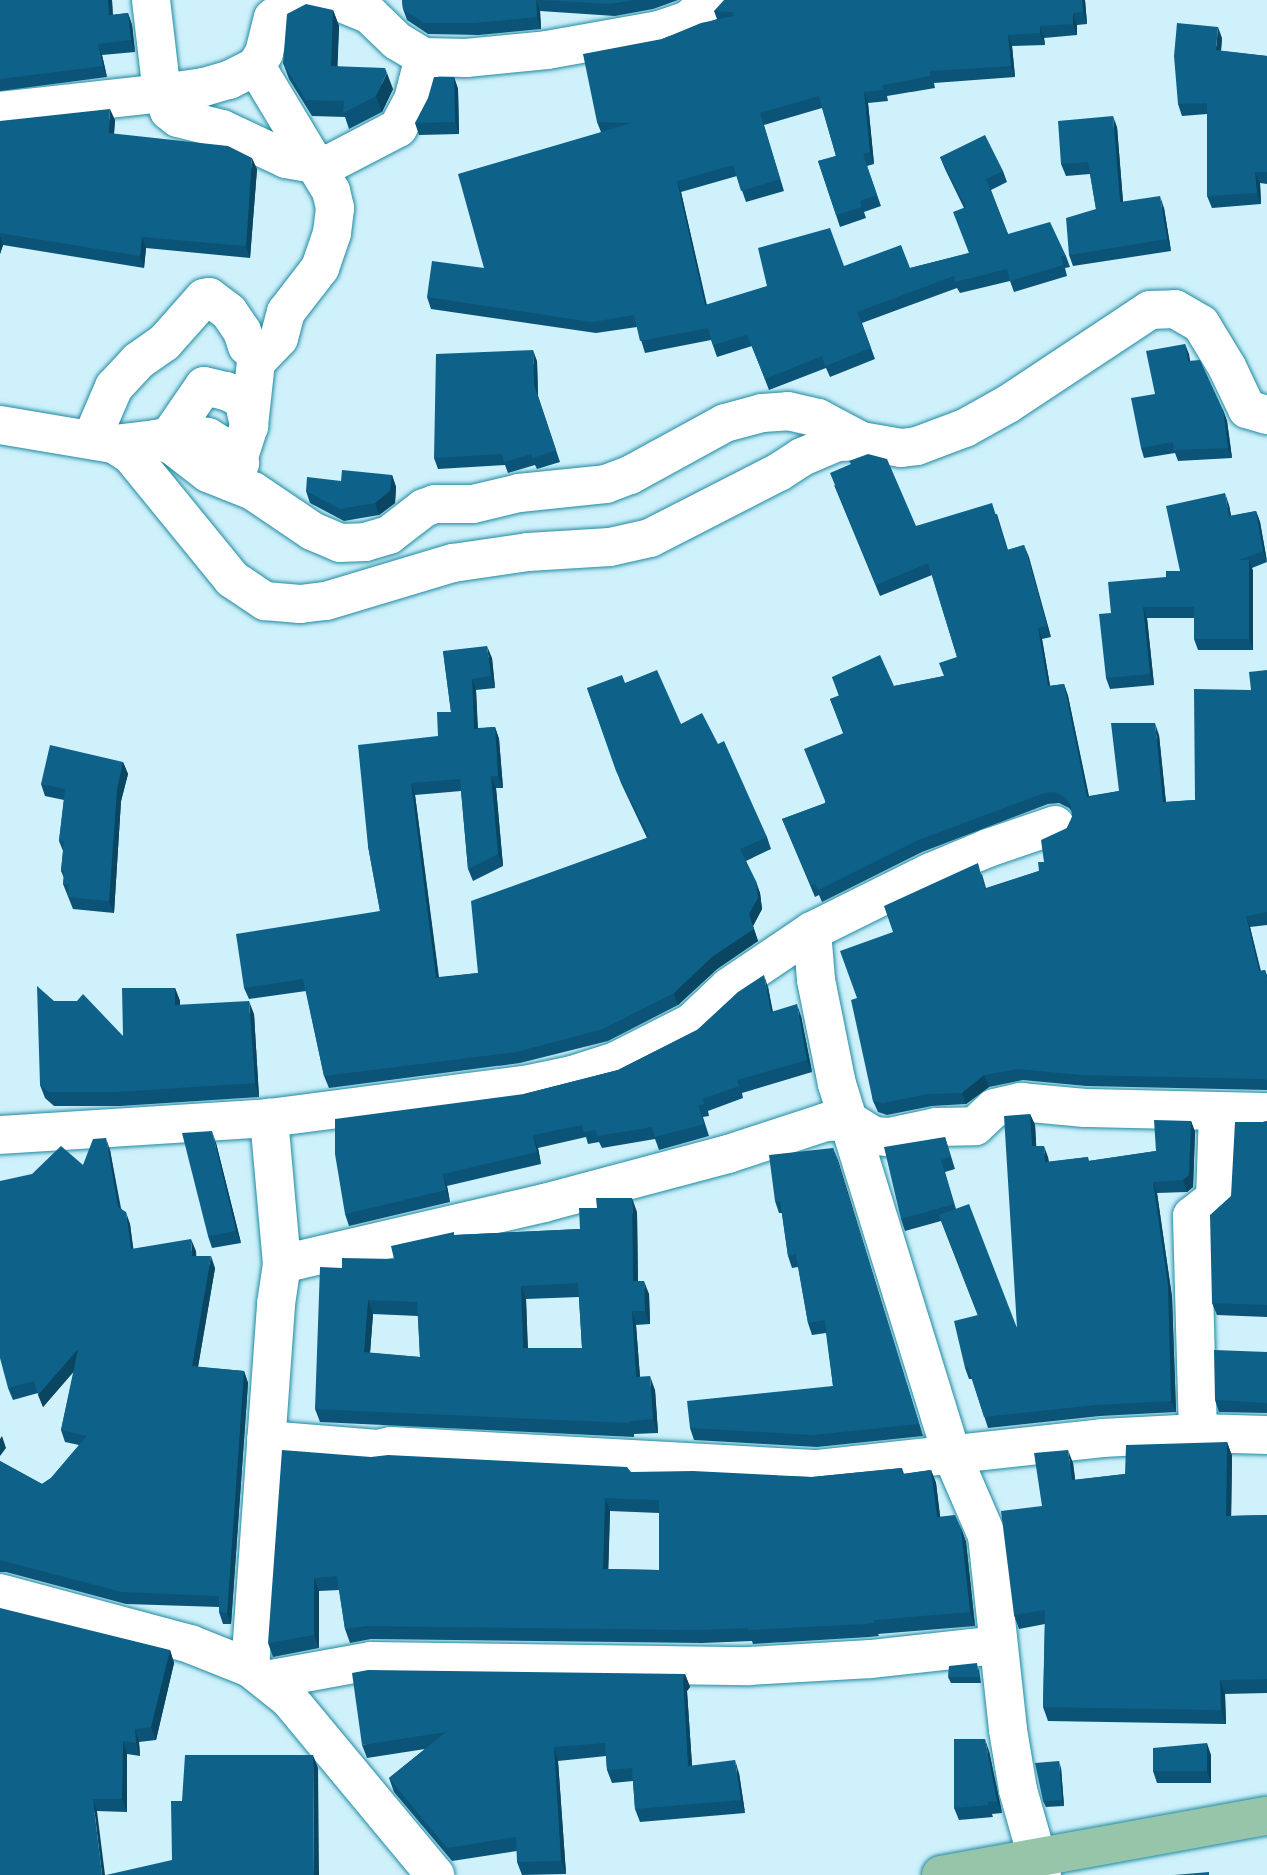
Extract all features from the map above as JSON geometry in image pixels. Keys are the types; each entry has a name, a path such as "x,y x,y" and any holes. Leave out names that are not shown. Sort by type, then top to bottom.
{"main road":[{"path":"941,1875 1040,1866 1267,1816"}],"street":[{"path":"151,0 162,93 169,111 178,118 222,130 271,154 315,164 348,157 398,128 413,100 424,57"},
{"path":"0,111 204,87 256,66 264,53 273,18 290,4 303,0"},
{"path":"320,0 341,3 370,15 397,41 424,57 508,55 623,38 688,20 711,0"},
{"path":"235,472 249,426 258,357 279,338 286,312 320,268 332,233 335,208 331,191 256,66"},
{"path":"103,441 114,387 138,361 164,343 204,298 209,297 229,312 242,331 247,346 258,357"},
{"path":"0,425 103,441 194,434 218,441 234,453 235,472 267,499 323,537 340,543 365,542 389,535 424,508 435,504 473,505 519,493 606,484 630,475 725,423 762,413 788,411 818,418 861,441 886,447 909,447 965,428 1008,404 1150,310 1165,307 1184,312 1201,324 1227,367 1247,409 1267,415"},
{"path":"163,437 204,386 226,391 243,399 249,426"},
{"path":"103,441 131,455 232,579 265,601 300,604 326,601 453,563 528,552 610,547 650,538 779,472 802,457 838,442 861,441"},
{"path":"0,1135 269,1118 524,1085 616,1061 691,1023 729,987 813,931 931,872 988,848 1055,825"},
{"path":"813,931 816,981 826,1036 850,1121 951,1455 987,1536 1002,1691 1018,1790 1040,1866"},
{"path":"282,1264 544,1203 728,1154 825,1122 850,1121 874,1136 888,1137 936,1127 975,1126 994,1108 1021,1102 1085,1108 1267,1112"},
{"path":"1198,1433 1192,1216 1215,1198 1217,1111"},
{"path":"258,1674 267,1440 282,1264 269,1118"},
{"path":"267,1440 378,1449 391,1446 817,1469 1102,1438 1198,1433 1267,1435"},
{"path":"0,1593 190,1644 258,1674 289,1699 435,1875"},
{"path":"258,1674 371,1661 749,1666 871,1660 998,1645"}],"building":[{"path":"0,0 108,0 109,15 128,13 131,40 98,44 103,66 0,79"},
{"path":"402,0 536,0 537,17 474,23 424,23 403,9"},
{"path":"542,0 635,0 610,4"},
{"path":"724,0 1082,0 1083,12 1073,13 1073,24 1040,26 1040,33 1008,35 1011,66 930,71 930,76 883,85 884,90 864,92 870,152 863,154 877,195 860,201 862,207 836,215 818,161 836,156 819,96 760,113 780,179 741,191 733,165 677,181 705,305 767,286 758,248 830,228 844,266 901,245 910,268 969,253 953,212 966,207 940,157 985,135 1003,171 986,179 1008,234 1050,222 1066,256 1061,256 1063,265 1010,281 1007,269 955,282 954,276 857,312 871,348 825,366 822,356 765,379 747,335 713,345 708,328 640,341 634,315 592,322 427,297 432,261 484,268 458,174 632,123 597,122 583,54 662,39 701,23 734,16 733,12 714,11"},
{"path":"306,4 333,10 331,66 385,68 387,73 376,96 343,113 344,101 306,100 283,63 287,14"},
{"path":"1177,23 1218,27 1216,50 1267,56 1267,172 1255,172 1257,193 1207,196 1207,103 1178,104 1174,56"},
{"path":"434,77 454,77 455,122 415,123 428,98"},
{"path":"110,109 109,133 228,146 252,158 246,246 142,237 140,256 0,233 0,121"},
{"path":"1113,116 1120,202 1160,196 1167,239 1069,255 1066,218 1096,209 1088,162 1061,164 1058,121"},
{"path":"1185,344 1188,361 1200,360 1223,410 1228,448 1174,450 1173,442 1141,448 1131,398 1155,394 1146,351"},
{"path":"533,350 534,385 556,450 533,458 531,454 504,462 502,454 434,458 436,354"},
{"path":"868,454 887,459 916,526 992,503 1007,550 1024,545 1047,626 1038,628 1048,686 1064,684 1087,797 1119,791 1111,723 1155,723 1163,802 1195,800 1194,689 1251,690 1249,672 1267,670 1267,912 1246,916 1259,971 1265,970 1267,978 1267,1080 1082,1075 1018,1069 984,1075 962,1093 928,1094 883,1103 873,1101 851,1000 857,998 840,951 893,932 884,906 978,863 985,889 1039,871 1038,862 1044,862 1041,840 1067,828 1072,817 1071,806 1065,797 1054,792 1044,793 918,840 818,890 815,884 811,885 782,819 826,803 804,749 844,733 830,699 840,695 832,677 880,655 894,686 944,676 939,663 957,657 928,563 876,585 830,473 851,464 849,461"},
{"path":"342,470 392,475 390,491 375,503 340,509 306,491 307,477 341,481"},
{"path":"1225,493 1229,516 1256,511 1263,551 1239,560 1249,560 1249,639 1194,639 1194,607 1143,607 1150,674 1106,678 1099,614 1111,613 1108,582 1166,577 1166,571 1180,571 1166,506"},
{"path":"487,646 491,676 472,679 474,729 495,727 498,776 491,776 498,854 468,869 460,779 411,783 436,978 478,973 471,901 649,837 616,771 587,688 622,675 625,683 657,670 681,724 702,713 718,744 724,741 767,837 740,849 756,881 758,898 749,914 754,929 712,957 674,993 603,1029 516,1052 324,1076 303,979 244,988 236,934 380,911 368,846 358,745 438,736 437,712 451,712 443,651"},
{"path":"50,745 123,762 117,789 109,901 68,897 69,884 63,884 64,871 61,871 64,841 59,841 65,789 41,784"},
{"path":"764,975 771,1012 797,1004 807,1060 737,1080 739,1086 703,1099 704,1104 698,1105 704,1124 655,1137 652,1127 597,1136 596,1130 584,1132 582,1125 533,1135 537,1152 443,1174 446,1190 345,1214 335,1154 335,1119 524,1094 618,1070 697,1030 738,992"},
{"path":"37,986 54,1001 77,1001 83,994 123,1036 122,988 175,988 175,1005 249,1001 255,1083 115,1092 49,1092 40,1085"},
{"path":"1030,1114 1032,1146 1044,1146 1045,1162 1088,1157 1088,1161 1156,1151 1154,1120 1191,1121 1189,1175 1183,1180 1153,1182 1168,1285 1171,1401 1095,1405 984,1417 968,1367 965,1368 954,1321 978,1315 939,1215 969,1204 1017,1328 1004,1116"},
{"path":"1267,1121 1267,1305 1212,1303 1210,1215 1231,1196 1235,1122"},
{"path":"212,1131 236,1231 208,1236 182,1133"},
{"path":"945,1137 951,1157 941,1160 954,1204 901,1219 884,1147"},
{"path":"106,1138 118,1207 126,1212 131,1249 191,1239 192,1256 211,1256 192,1366 244,1371 227,1613 219,1612 219,1596 122,1592 0,1560 0,1461 42,1484 51,1478 87,1436 61,1430 78,1349 38,1395 34,1381 8,1388 0,1358 0,1181 32,1174 61,1146 83,1165 93,1139"},
{"path":"833,1148 919,1424 813,1435 690,1428 687,1401 833,1386 825,1320 808,1323 796,1254 788,1256 780,1201 775,1201 769,1155"},
{"path":"596,1198 632,1198 633,1281 644,1281 645,1311 632,1311 636,1377 650,1376 653,1419 629,1423 315,1409 320,1267 342,1268 342,1258 394,1259 391,1246 454,1232 454,1235 580,1229 579,1208 597,1208","holes":["578,1283 582,1348 523,1348 521,1286","368,1300 417,1302 420,1357 364,1352"]},
{"path":"1214,1350 1267,1352 1267,1403 1215,1400"},
{"path":"1227,1442 1226,1516 1267,1515 1267,1679 1220,1680 1221,1710 1043,1707 1045,1610 1014,1615 1001,1511 1042,1506 1034,1453 1068,1450 1072,1480 1125,1474 1126,1445"},
{"path":"282,1450 371,1457 388,1455 627,1467 631,1472 693,1471 812,1477 902,1468 902,1474 931,1470 937,1517 955,1515 961,1528 970,1612 874,1620 874,1623 864,1624 748,1630 366,1626 345,1629 337,1576 314,1578 314,1635 268,1643","holes":["605,1498 659,1500 659,1570 603,1569"]},
{"path":"0,1608 170,1650 151,1727 135,1729 136,1743 123,1741 122,1799 93,1799 102,1875 0,1875"},
{"path":"977,1663 979,1677 948,1677 949,1666"},
{"path":"368,1670 685,1674 683,1678 688,1766 735,1760 741,1800 635,1809 632,1768 607,1770 605,1743 554,1747 561,1861 517,1862 516,1837 447,1848 389,1778 446,1732 362,1745 352,1673"},
{"path":"954,1739 985,1739 997,1801 988,1802 988,1805 954,1808"},
{"path":"1207,1743 1207,1771 1153,1771 1153,1748"},
{"path":"185,1755 313,1755 314,1875 106,1875 172,1860 171,1801 182,1801"},
{"path":"1059,1761 1062,1800 1043,1801 1035,1763"},
{"path":"1209,1872 1209,1875 1174,1875"}]}
